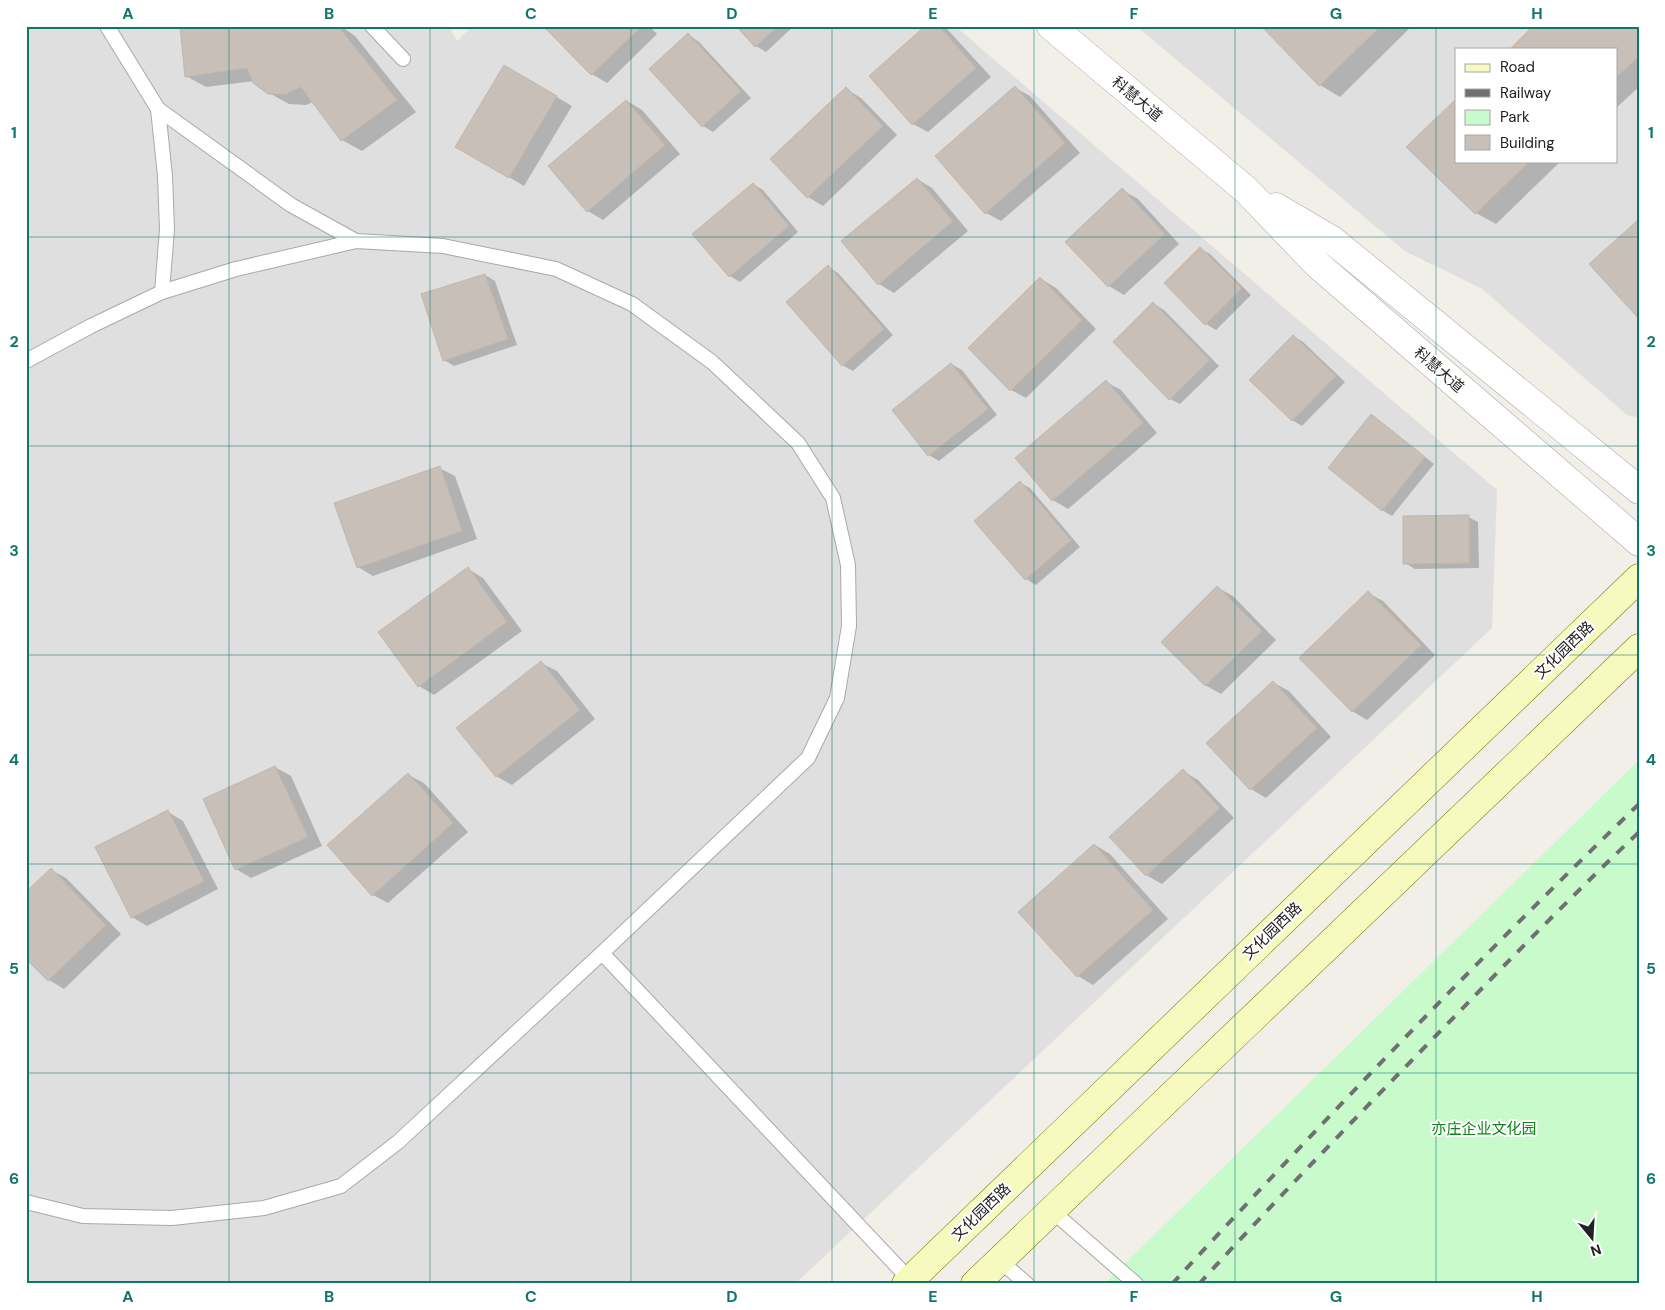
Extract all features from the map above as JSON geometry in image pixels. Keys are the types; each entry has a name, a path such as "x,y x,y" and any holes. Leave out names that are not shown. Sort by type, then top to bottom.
{"main road":[{"name":"文化园西路","path":"908,1282 1639,578"},
{"path":"975,1284 1639,648"}],"street":[{"name":"科慧大道","path":"1051,26 1246,190 1318,265 1639,542"},
{"name":"科慧大道","path":"1246,190 1332,240 1639,490"}],"lane":[{"path":"107,26 158,109 291,205 356,241"},
{"path":"372,26 403,59"},
{"path":"158,109 165,176 167,229 162,292"},
{"path":"26,361 91,326 162,292 236,269 356,241 443,246 556,270 632,304 712,362 798,443 833,498 848,566 849,626 838,698 808,758 602,953 398,1142 341,1186 264,1208 172,1218 83,1216 26,1202"},
{"path":"602,953 908,1282"},
{"path":"1051,1210 1136,1284"},
{"path":"1000,1260 1027,1284"}],"shaded area":[{"path":"26,26 449,26 457,41 472,26 955,26 1497,490 1492,628 795,1284 26,1284"},
{"path":"1136,26 1639,26 1639,418 1627,415 1482,289 1405,251"}],"green space":[{"name":"亦庄企业文化园","path":"1639,760 1639,1284 1104,1284"}],"building":[{"path":"180,26 338,26 397,100 341,141 301,87 286,94 268,94 253,83 247,68 185,77"},
{"path":"543,26 642,26 591,75"},
{"path":"736,26 778,26 755,47"},
{"path":"925,26 939,26 976,68 912,125 869,76"},
{"path":"1261,26 1381,26 1319,86"},
{"path":"1533,26 1639,26 1639,56 1618,76 1618,48 1511,48"},
{"path":"688,33 741,91 702,127 649,69"},
{"path":"504,65 557,96 509,178 455,147"},
{"path":"1015,86 1065,143 985,214 935,156"},
{"path":"846,87 883,126 807,198 770,159"},
{"path":"626,100 665,145 587,212 548,166"},
{"path":"1455,100 1455,162 1529,162 1475,214 1406,147"},
{"path":"917,178 953,221 878,285 841,241"},
{"path":"753,183 789,226 729,277 692,234"},
{"path":"1122,188 1165,234 1108,287 1065,242"},
{"path":"1639,219 1639,319 1589,264"},
{"path":"1200,247 1242,288 1205,325 1164,283"},
{"path":"828,265 884,329 842,366 786,302"},
{"path":"485,274 508,339 443,361 421,294"},
{"path":"1040,277 1082,320 1010,391 968,348"},
{"path":"1153,302 1210,360 1169,400 1113,342"},
{"path":"1293,335 1336,376 1292,421 1249,380"},
{"path":"951,363 988,409 928,456 892,410"},
{"path":"1106,380 1143,423 1052,501 1015,458"},
{"path":"1371,414 1425,457 1382,511 1328,468"},
{"path":"440,466 462,531 357,568 334,503"},
{"path":"1020,481 1071,540 1025,580 974,521"},
{"path":"1469,515 1469,563 1403,564 1403,516"},
{"path":"468,567 507,622 418,687 378,632"},
{"path":"1217,586 1262,631 1205,686 1161,642"},
{"path":"1368,591 1421,645 1352,712 1299,658"},
{"path":"541,661 580,710 496,777 456,728"},
{"path":"1273,681 1317,728 1250,790 1206,743"},
{"path":"275,766 308,837 235,870 203,799"},
{"path":"1183,769 1220,808 1146,876 1109,837"},
{"path":"408,773 453,823 372,896 327,845"},
{"path":"168,810 204,881 131,918 95,847"},
{"path":"1094,844 1153,910 1077,977 1018,912"},
{"path":"51,868 106,925 48,981 26,959 26,892"}],"railway":[{"path":"1172,1284 1402,1041 1519,921 1639,804"},
{"path":"1199,1284 1394,1079 1549,920 1639,832"}]}
